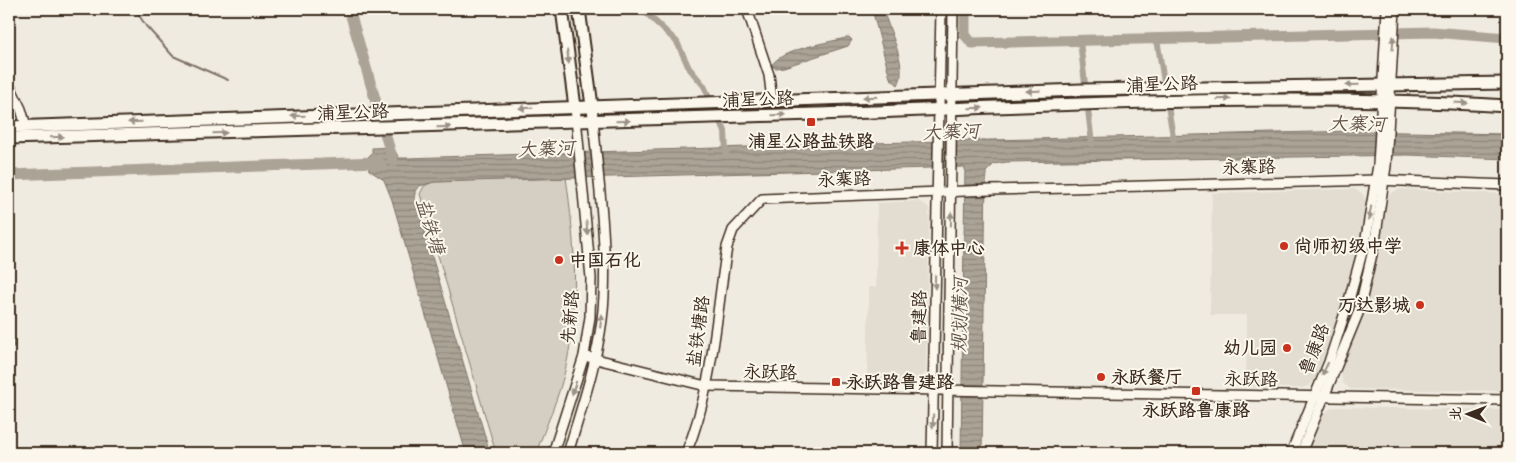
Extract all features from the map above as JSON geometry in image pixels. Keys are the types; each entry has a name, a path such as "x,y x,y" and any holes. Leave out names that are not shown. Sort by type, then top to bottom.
{"main road":[{"path":"562,9 575,107"},
{"path":"579,9 592,106"},
{"name":"浦星公路","path":"9,127 1098,89 1507,83"},
{"name":"浦星公路","path":"9,138 367,130 1176,101 1386,100 1507,106"}],"street":[{"path":"748,9 769,75 772,100"},
{"path":"939,109 941,9"},
{"path":"953,9 953,108"},
{"path":"1386,100 1387,9"},
{"path":"1386,85 1395,9"},
{"path":"9,84 21,109 26,126"},
{"name":"鲁康路","path":"1301,453 1359,311 1375,241 1386,100"},
{"name":"先新路","path":"568,453 595,359 602,319 604,278 592,106"},
{"name":"先新路","path":"553,453 584,356 590,317 591,278 575,107"},
{"name":"鲁建路","path":"947,453 953,108"},
{"name":"鲁建路","path":"932,453 939,109"},
{"name":"鲁康路","path":"1291,453 1329,362 1349,300 1380,180"},
{"name":"永寨路","path":"744,217 762,199 952,191 1380,180 1507,185"},
{"name":"盐铁塘路","path":"686,453 694,433 706,386 727,247 733,230 744,217"},
{"name":"永跃路","path":"584,356 706,386 1507,400"}],"shaded area":[{"path":"872,9 883,9 896,47 901,68 901,77 898,85 890,78"},
{"path":"849,37 852,40 848,46 784,67 776,68 771,66 777,60 795,50"},
{"path":"1356,131 1507,134 1507,159 1408,155 1007,162 994,164 986,172 982,453 961,453 965,167 434,182 419,186 415,191 415,199 490,453 466,453 392,200 384,180 369,170 367,158 372,153 372,148 393,147 399,158 408,158 871,143"},
{"path":"566,177 574,250 574,299 570,347 565,371 536,453 496,453 420,194 424,186 433,182"},
{"name":"尚师初级中学","path":"1354,189 1362,193 1366,201 1360,234 1339,317 1316,378 1310,385 1302,388 1246,387 1247,315 1210,315 1212,193"},
{"path":"1399,189 1507,194 1507,391 1351,389 1343,383 1341,373 1370,288 1388,199 1390,194"},
{"path":"918,201 929,209 926,372 921,379 916,381 867,380 869,287 876,287 877,203"},
{"path":"1331,408 1507,410 1507,453 1307,453 1323,415"}],"waterway":[{"path":"135,9 146,26 173,56 228,80"},
{"name":"盐铁塘","path":"349,9 393,161"},
{"path":"642,9 677,42 689,68 704,86 725,131 726,154"},
{"path":"965,9 965,35 972,43 1433,32 1507,38"},
{"path":"1157,39 1174,143"},
{"path":"1080,41 1092,144"},
{"path":"9,175 378,162 381,164"},
{"path":"9,323 14,346 9,348"}],"place":[{"name":"浦星公路盐铁路","path":"811,122"},
{"name":"尚师初级中学","path":"1284,246"},
{"name":"康体中心","path":"902,248"},
{"name":"中国石化","path":"559,260"},
{"name":"万达影城","path":"1420,305"},
{"name":"幼儿园","path":"1287,348"},
{"name":"永跃餐厅","path":"1101,377"},
{"name":"永跃路鲁建路","path":"836,382"},
{"name":"永跃路鲁康路","path":"1196,391"}],"water label":[{"name":"大寨河","path":"1357,123"},
{"name":"大寨河","path":"951,131"},
{"name":"大寨河","path":"546,148"},
{"name":"规划横河","path":"959,315"}]}
